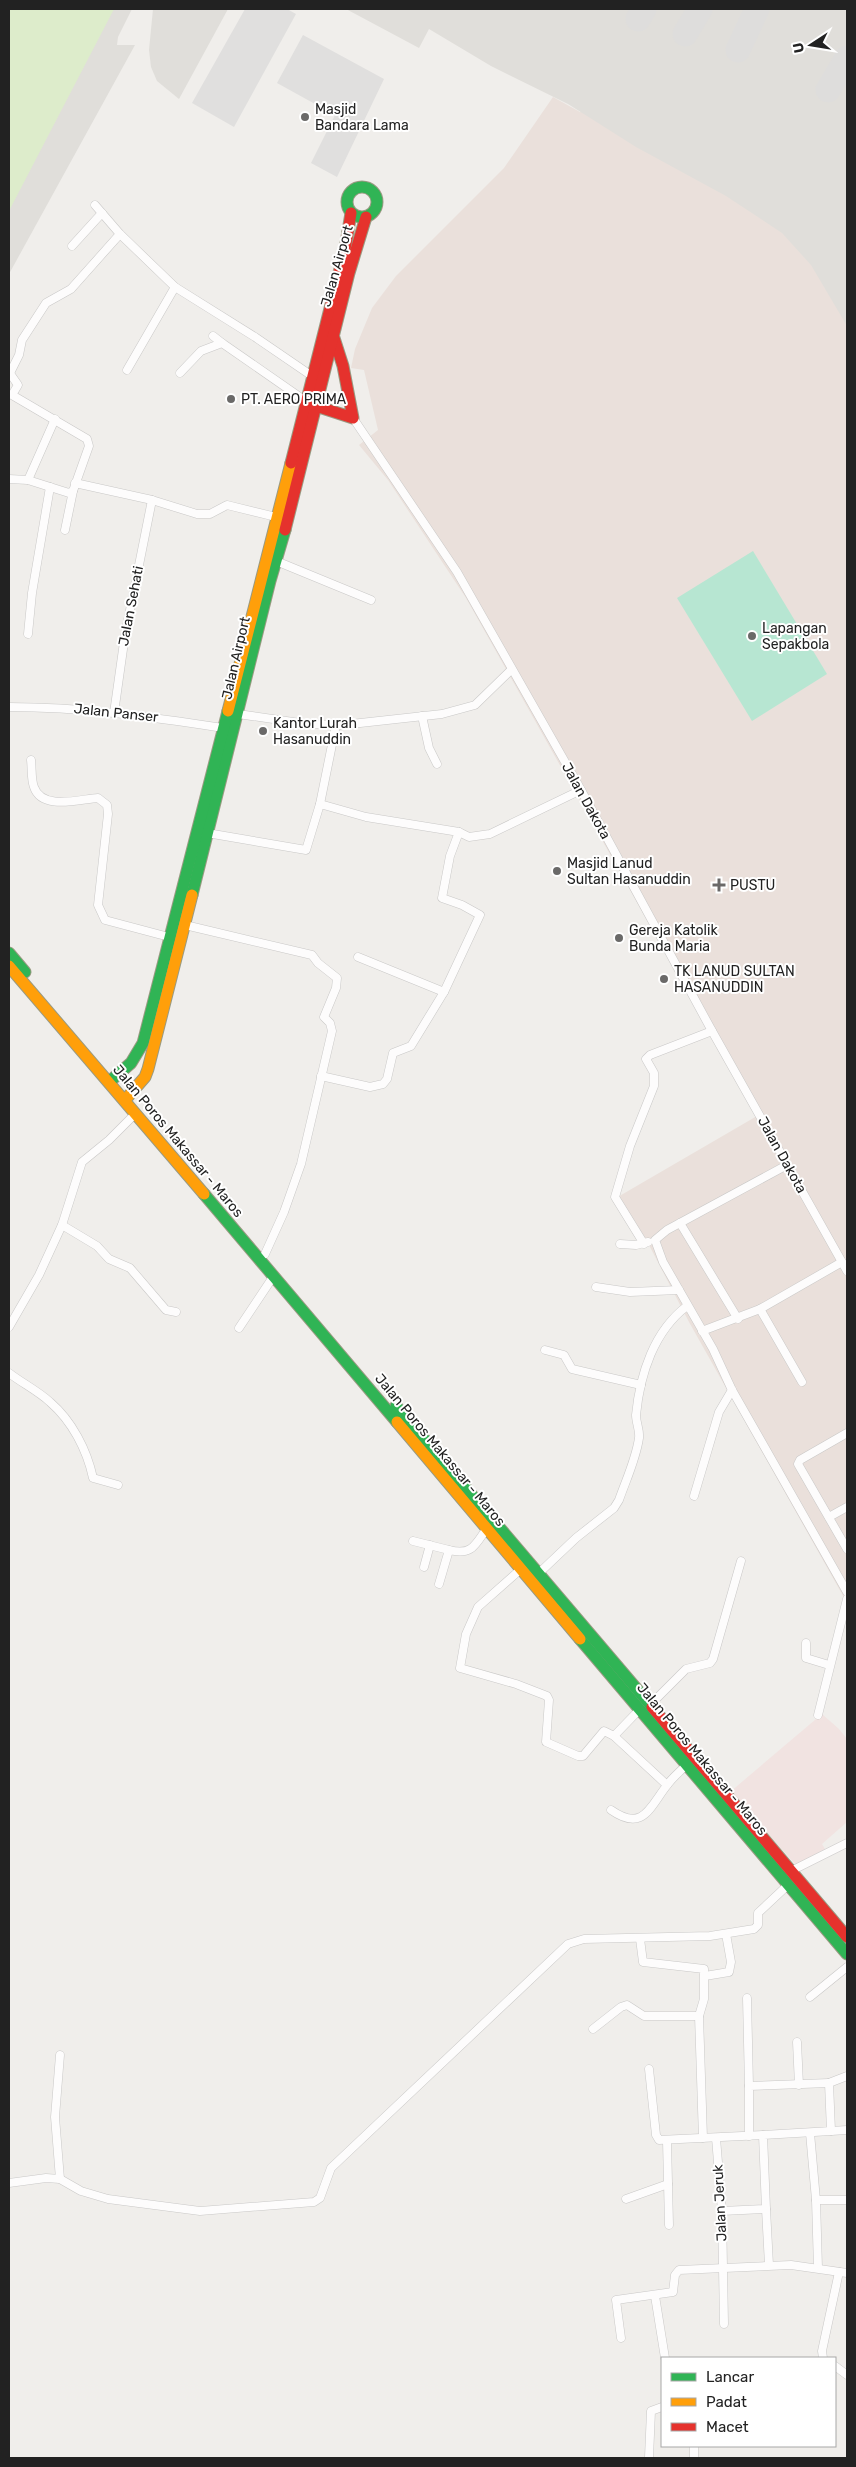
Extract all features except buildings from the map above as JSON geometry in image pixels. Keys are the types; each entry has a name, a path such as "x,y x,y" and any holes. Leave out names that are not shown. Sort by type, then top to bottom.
{"main road":[{"path":"363,187 373,191 377,202 372,214 366,217 358,217 351,213 347,205 348,195 352,190 363,187"},
{"name":"Jalan Airport","path":"113,1080 131,1063 140,1049 157,1009 185,925 207,833 223,749 223,728 265,579 276,561 311,404 312,376 345,249 351,213"},
{"name":"Jalan Airport","path":"128,1097 145,1077 148,1069 169,937 223,749 238,714 276,516 334,338 349,273 366,217"},
{"path":"311,404 353,418 343,366 334,338 326,322"},
{"name":"Jalan Poros Makassar - Maros","path":"9,953 113,1080"},
{"name":"Jalan Poros Makassar - Maros","path":"9,966 113,1080 265,1254 509,1547 521,1569 791,1871 847,1937"},
{"name":"Jalan Poros Makassar - Maros","path":"128,1097 136,1113 487,1528 538,1574 645,1707 687,1764 847,1954"}],"street":[{"path":"95,206 120,234 175,287 255,337 312,376"},
{"path":"72,246 102,212"},
{"path":"65,530 74,487 89,443 87,439 55,419 10,397 18,385 10,372 19,355 22,340 46,303 72,289 120,234"},
{"path":"127,370 175,287"},
{"path":"213,336 311,404"},
{"path":"180,373 201,351 222,344"},
{"name":"Jalan Dakota","path":"353,418 456,572 581,790 712,1031 847,1271"},
{"path":"28,480 55,419"},
{"path":"9,479 28,480 67,494 74,487"},
{"path":"28,634 32,593 50,487"},
{"path":"74,487 152,500 204,516 227,505 276,516"},
{"name":"Jalan Sehati","path":"114,714 125,635 152,500"},
{"path":"276,561 371,600"},
{"path":"238,714 307,724 336,725 454,712 474,705 511,670"},
{"name":"Jalan Panser","path":"9,707 61,707 114,714 160,717 223,728"},
{"path":"422,716 429,748 437,764"},
{"path":"207,833 306,850 320,804 336,725"},
{"path":"31,760 33,787 39,796 47,801 98,798 107,805 108,814 98,905 105,920 169,937"},
{"path":"320,804 366,816 459,832 469,837 490,834 581,790"},
{"path":"321,1076 370,1087 384,1084 394,1053 410,1046 444,992 480,915 462,905 442,898 450,856 459,832"},
{"path":"185,925 312,955 325,969 337,978 336,988 324,1017 330,1023 332,1031 310,1131 301,1164 284,1212 265,1254"},
{"path":"358,957 444,992"},
{"path":"644,1244 615,1197 630,1146 654,1086 654,1073 646,1059 650,1055 712,1031"},
{"path":"9,1327 39,1275 62,1225 82,1162 109,1140 136,1113"},
{"path":"620,1244 644,1244 655,1240 661,1234 680,1223 787,1164"},
{"path":"680,1223 738,1319"},
{"path":"62,1225 97,1246 109,1259 127,1266 166,1310 176,1312"},
{"path":"655,1240 658,1252 732,1390 847,1592"},
{"path":"702,1331 738,1319 760,1309 842,1262"},
{"path":"239,1328 273,1277"},
{"path":"596,1287 630,1292 679,1290"},
{"path":"538,1574 576,1538 614,1508 619,1500 638,1439 636,1417 641,1385 649,1360 667,1323 687,1306"},
{"path":"760,1309 802,1382"},
{"path":"545,1350 564,1355 572,1369 641,1385"},
{"path":"9,1373 50,1402 70,1426 84,1447 93,1478 118,1485"},
{"path":"694,1496 719,1412 732,1390"},
{"path":"847,1434 798,1462 847,1549"},
{"path":"829,1517 847,1507"},
{"path":"413,1541 464,1552 468,1551 487,1528"},
{"path":"424,1567 430,1545"},
{"path":"439,1584 449,1550"},
{"path":"614,1736 686,1670 710,1663 713,1659 741,1561"},
{"path":"521,1569 478,1607 466,1634 460,1668 516,1684 547,1696 549,1700 546,1742 583,1756 604,1731 614,1736 667,1785"},
{"path":"818,1715 847,1599"},
{"path":"806,1643 806,1658 829,1666"},
{"path":"611,1810 628,1819 637,1819 650,1812 667,1785 687,1764"},
{"path":"791,1871 847,1844"},
{"path":"9,2183 46,2178 60,2179 81,2191 108,2199 200,2211 314,2202 320,2198 331,2168 568,1944 584,1939 640,1939 726,1934 757,1928 758,1913 789,1884"},
{"path":"705,1976 729,1972 731,1962 726,1934"},
{"path":"640,1939 643,1962 704,1969 704,1999 699,2016 702,2138"},
{"path":"810,1997 847,1967"},
{"path":"747,1998 749,2136"},
{"path":"593,2030 616,2010 627,2005 644,2016 699,2016"},
{"path":"798,2042 799,2085"},
{"path":"60,2055 55,2118 60,2179"},
{"path":"649,2068 657,2138 667,2141 847,2130"},
{"path":"749,2086 829,2083 847,2076"},
{"path":"829,2083 831,2131"},
{"path":"810,2133 816,2200 818,2268"},
{"path":"763,2135 769,2265"},
{"name":"Jalan Jeruk","path":"716,2138 722,2211 724,2324"},
{"path":"667,2141 669,2225"},
{"path":"626,2199 668,2184"},
{"path":"816,2200 847,2200"},
{"path":"722,2211 766,2208"},
{"path":"621,2338 616,2300 673,2292 677,2271 769,2265 818,2268 843,2272 822,2351 823,2357"},
{"path":"655,2296 665,2357"},
{"path":"836,2367 847,2374"},
{"path":"649,2457 650,2411 661,2407"}],"shaded area":[{"path":"9,9 132,9 118,37 117,45 135,45 9,274"},
{"path":"153,9 228,9 179,99 157,81 151,67 149,50"},
{"path":"245,9 287,9 296,14 234,127 192,103"},
{"path":"346,9 847,9 847,326 811,265 782,233 726,196 636,147 568,104 491,66 429,29 419,48"},
{"path":"303,35 384,79 337,177 311,163 335,115 277,83"},
{"path":"553,97 580,112 847,108 847,1603 689,1322 649,1245 616,1198 757,1116 466,598 388,480 359,445 378,430 364,370 351,368 355,349 372,308 396,276 504,168"},
{"path":"822,1714 847,1739 847,1822 822,1844 825,1849 796,1865 730,1792"}],"green space":[{"path":"9,9 114,9 9,211"},
{"name":"Lapangan Sepakbola","path":"753,551 827,674 752,721 677,598"}],"taxiway":[{"path":"638,19 644,9"},
{"path":"685,34 700,9"},
{"path":"738,50 757,9"},
{"path":"828,90 847,58"}],"traffic: fast":[{"path":"362,187 373,191 377,202 373,213 362,217 351,213 347,202 351,191 362,187"},
{"path":"192,895 270,581 285,530"},
{"path":"109,1082 131,1063 143,1043 228,711"},
{"path":"9,953 25,972"},
{"path":"204,1194 397,1422"},
{"path":"396,1406 652,1707"},
{"path":"580,1639 847,1954"}],"traffic: slow":[{"path":"228,711 291,463"},
{"path":"125,1100 145,1077 148,1069 192,895"},
{"path":"9,966 204,1194"},
{"path":"397,1422 580,1639"}],"traffic: jam":[{"path":"291,463 345,249 351,213"},
{"path":"285,530 349,273 366,217"},
{"path":"310,404 353,418 343,366 334,338"},
{"path":"652,1707 847,1937"}],"place":[{"name":"Masjid Bandara Lama","path":"305,117"},
{"name":"PT. AERO PRIMA","path":"231,399"},
{"name":"Lapangan Sepakbola","path":"752,636"},
{"name":"Kantor Lurah Hasanuddin","path":"263,731"},
{"name":"Masjid Lanud Sultan Hasanuddin","path":"557,871"},
{"name":"PUSTU","path":"719,885"},
{"name":"Gereja Katolik Bunda Maria","path":"619,938"},
{"name":"TK LANUD SULTAN HASANUDDIN","path":"664,979"}]}
